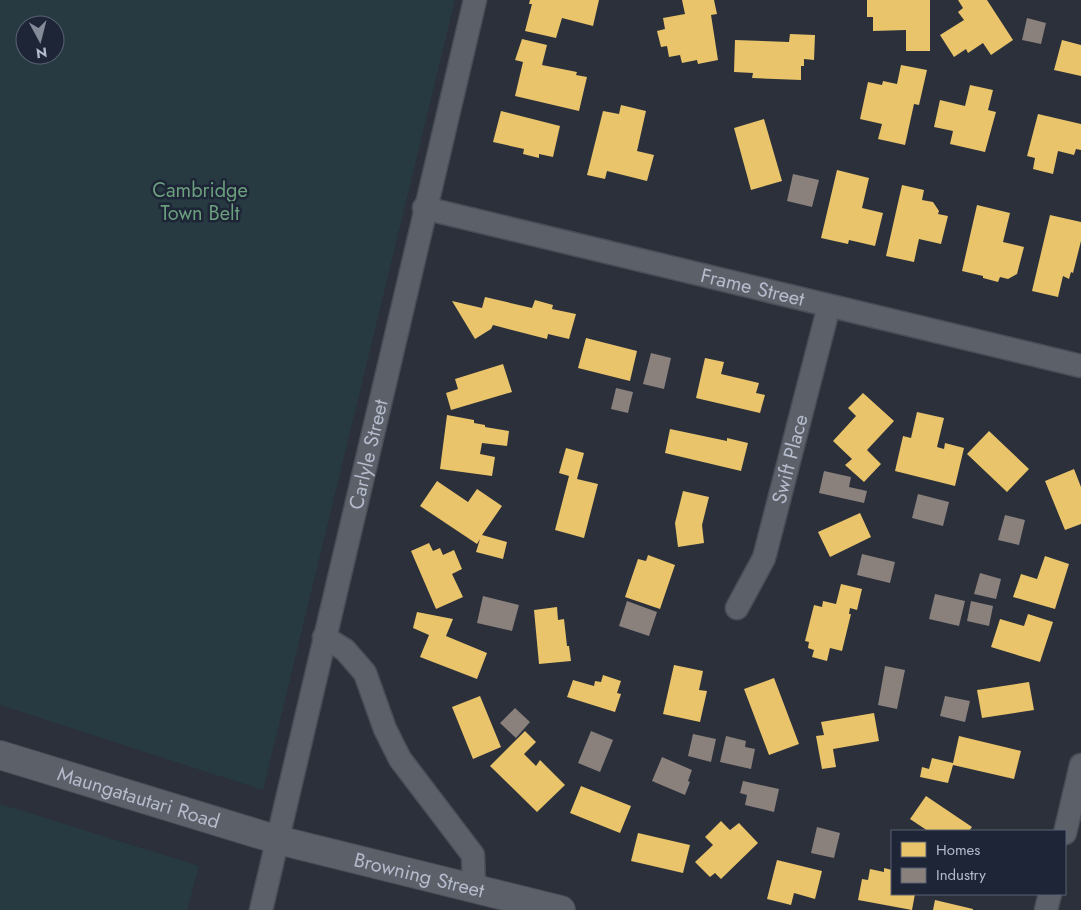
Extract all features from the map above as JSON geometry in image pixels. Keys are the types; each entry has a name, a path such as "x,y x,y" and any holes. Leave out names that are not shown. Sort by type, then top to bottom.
{"street":[{"name":"Carlyle Street","path":"260,910 278,840 424,208 475,0"},
{"name":"Frame Street","path":"424,208 1081,366"},
{"name":"Swift Place","path":"737,608 764,558 828,306"},
{"path":"324,637 345,650 365,673 385,730 400,759 473,856 474,889"},
{"name":"Maungatautari Road","path":"0,755 278,840"},
{"path":"1065,830 1081,765"},
{"name":"Browning Street","path":"278,840 562,910"},
{"path":"1046,910 1050,895"}],"green space":[{"name":"Cambridge Town Belt","path":"0,0 455,0 263,790 0,705"},
{"path":"0,804 199,866 187,910 0,910"}],"building: Homes":[{"path":"530,0 599,0 593,26 562,18 556,38 525,31 532,4 529,4"},
{"path":"682,0 714,0 717,14 711,15 718,60 698,64 697,60 682,63 680,55 669,57 667,46 661,47 657,31 665,29 663,18 685,14"},
{"path":"867,0 930,0 930,51 906,51 906,30 873,31 873,17 867,17"},
{"path":"958,0 987,0 1013,40 991,55 983,43 968,53 966,49 954,57 940,35 964,20 958,12 963,8"},
{"path":"790,34 815,35 814,60 804,59 804,66 801,66 801,80 752,78 753,73 734,72 735,40 789,42"},
{"path":"522,39 547,45 542,65 577,72 576,75 587,77 579,111 515,96 523,62 515,60"},
{"path":"1062,40 1081,45 1081,76 1054,70"},
{"path":"901,65 927,70 919,105 914,104 905,145 878,139 882,124 860,119 868,82 882,85 883,81 897,84"},
{"path":"970,85 993,90 988,110 996,112 985,152 950,144 953,131 934,127 940,100 965,106"},
{"path":"621,105 646,111 637,151 654,155 647,181 607,171 605,179 587,175 603,111 619,114"},
{"path":"501,111 560,126 553,157 539,154 539,158 523,154 524,149 493,142"},
{"path":"1038,114 1081,124 1081,150 1076,149 1074,155 1058,151 1053,174 1033,169 1035,158 1027,156"},
{"path":"764,119 782,181 751,190 734,128"},
{"path":"837,170 869,178 862,208 883,213 875,246 849,240 848,244 821,238"},
{"path":"902,185 924,190 922,200 933,202 939,211 938,214 948,216 941,244 919,239 914,262 886,256"},
{"path":"977,205 1010,213 1003,242 1024,247 1017,274 1008,279 1000,277 998,282 962,271"},
{"path":"1050,215 1081,222 1081,241 1073,273 1071,272 1069,279 1063,276 1058,297 1032,291"},
{"path":"485,297 532,308 535,300 553,305 552,309 576,314 569,339 548,334 547,339 493,325 491,329 475,339 452,301 482,308"},
{"path":"586,338 637,351 630,381 578,368"},
{"path":"705,358 724,362 721,374 759,383 756,393 765,395 760,413 696,398"},
{"path":"503,364 512,392 451,410 446,393 458,389 455,379"},
{"path":"863,393 894,421 867,450 881,464 864,482 845,465 852,459 833,441 856,416 848,408"},
{"path":"917,412 944,418 937,447 944,449 945,443 964,448 955,486 895,471 903,436 911,438"},
{"path":"447,415 474,420 474,423 485,425 485,427 509,431 507,446 482,443 480,454 495,457 492,476 440,469"},
{"path":"670,429 727,441 727,438 748,443 741,471 665,453"},
{"path":"989,431 1029,469 1007,492 967,454"},
{"path":"566,448 584,453 577,479 598,484 584,538 555,530 569,476 559,473"},
{"path":"1074,469 1081,487 1081,524 1065,530 1045,481"},
{"path":"437,481 468,502 477,489 502,506 482,535 507,542 503,559 476,552 480,539 477,544 420,506"},
{"path":"683,491 709,497 702,525 704,543 678,547 675,523"},
{"path":"860,513 871,537 830,557 818,532"},
{"path":"429,543 433,551 440,548 443,555 454,550 462,569 452,574 463,597 436,609 411,551"},
{"path":"648,555 675,565 660,609 625,597 638,559 646,561"},
{"path":"1045,556 1069,564 1055,609 1013,597 1021,574 1037,579"},
{"path":"841,584 862,589 857,610 850,608 849,614 851,614 842,651 830,648 827,661 812,657 814,650 808,648 809,642 805,641 814,605 822,607 823,601 836,604"},
{"path":"557,607 558,620 564,619 571,661 539,664 534,610"},
{"path":"417,612 453,619 446,636 487,653 477,679 420,657 429,635 413,628"},
{"path":"1028,614 1053,622 1040,662 991,647 1000,619 1024,626"},
{"path":"674,665 703,671 699,690 707,691 700,722 663,714"},
{"path":"603,675 621,681 617,693 621,694 615,712 567,697 573,680 594,686 595,681 601,682"},
{"path":"774,678 799,744 769,755 744,689"},
{"path":"1029,682 1034,710 982,718 977,690"},
{"path":"480,696 501,747 473,759 452,707"},
{"path":"874,713 879,741 833,749 836,767 822,769 816,736 824,735 821,722"},
{"path":"525,731 536,742 524,754 536,766 540,760 565,785 537,812 490,766"},
{"path":"959,736 1021,751 1014,779 953,765 948,783 920,777 922,767 929,769 932,758 953,763"},
{"path":"581,786 631,806 620,833 570,813"},
{"path":"926,796 972,827 970,830 926,830 910,819"},
{"path":"721,821 730,830 739,823 758,843 721,879 715,873 710,877 695,862 713,845 705,837"},
{"path":"638,833 690,845 683,873 631,861"},
{"path":"777,860 822,871 815,899 794,893 791,905 767,899"},
{"path":"884,868 891,870 891,895 915,895 912,910 858,900 862,879 868,880 870,869 884,872"},
{"path":"935,900 973,909 973,910 933,910"}],"building: Industry":[{"path":"1027,18 1046,23 1041,44 1022,40"},
{"path":"793,174 819,180 812,207 787,201"},
{"path":"651,353 671,358 664,389 643,384"},
{"path":"616,388 633,392 628,413 611,409"},
{"path":"824,471 851,477 849,487 867,491 864,503 819,493"},
{"path":"918,494 949,502 943,526 912,518"},
{"path":"1005,515 1025,520 1019,545 998,540"},
{"path":"862,554 895,562 890,583 857,575"},
{"path":"980,573 1001,579 996,599 974,594"},
{"path":"935,594 965,601 959,626 929,619"},
{"path":"483,596 519,605 512,631 477,623"},
{"path":"627,601 657,612 649,636 619,626"},
{"path":"971,601 993,606 989,626 967,621"},
{"path":"885,666 905,670 897,709 878,705"},
{"path":"945,696 970,701 965,722 940,716"},
{"path":"515,708 530,722 516,738 500,723"},
{"path":"591,731 613,740 600,772 578,763"},
{"path":"693,734 716,739 711,762 688,756"},
{"path":"726,736 746,741 745,747 755,749 751,769 720,762"},
{"path":"662,757 692,770 685,795 652,781"},
{"path":"743,781 779,789 774,812 745,805 747,795 740,793"},
{"path":"817,827 840,833 834,858 811,853"}]}
